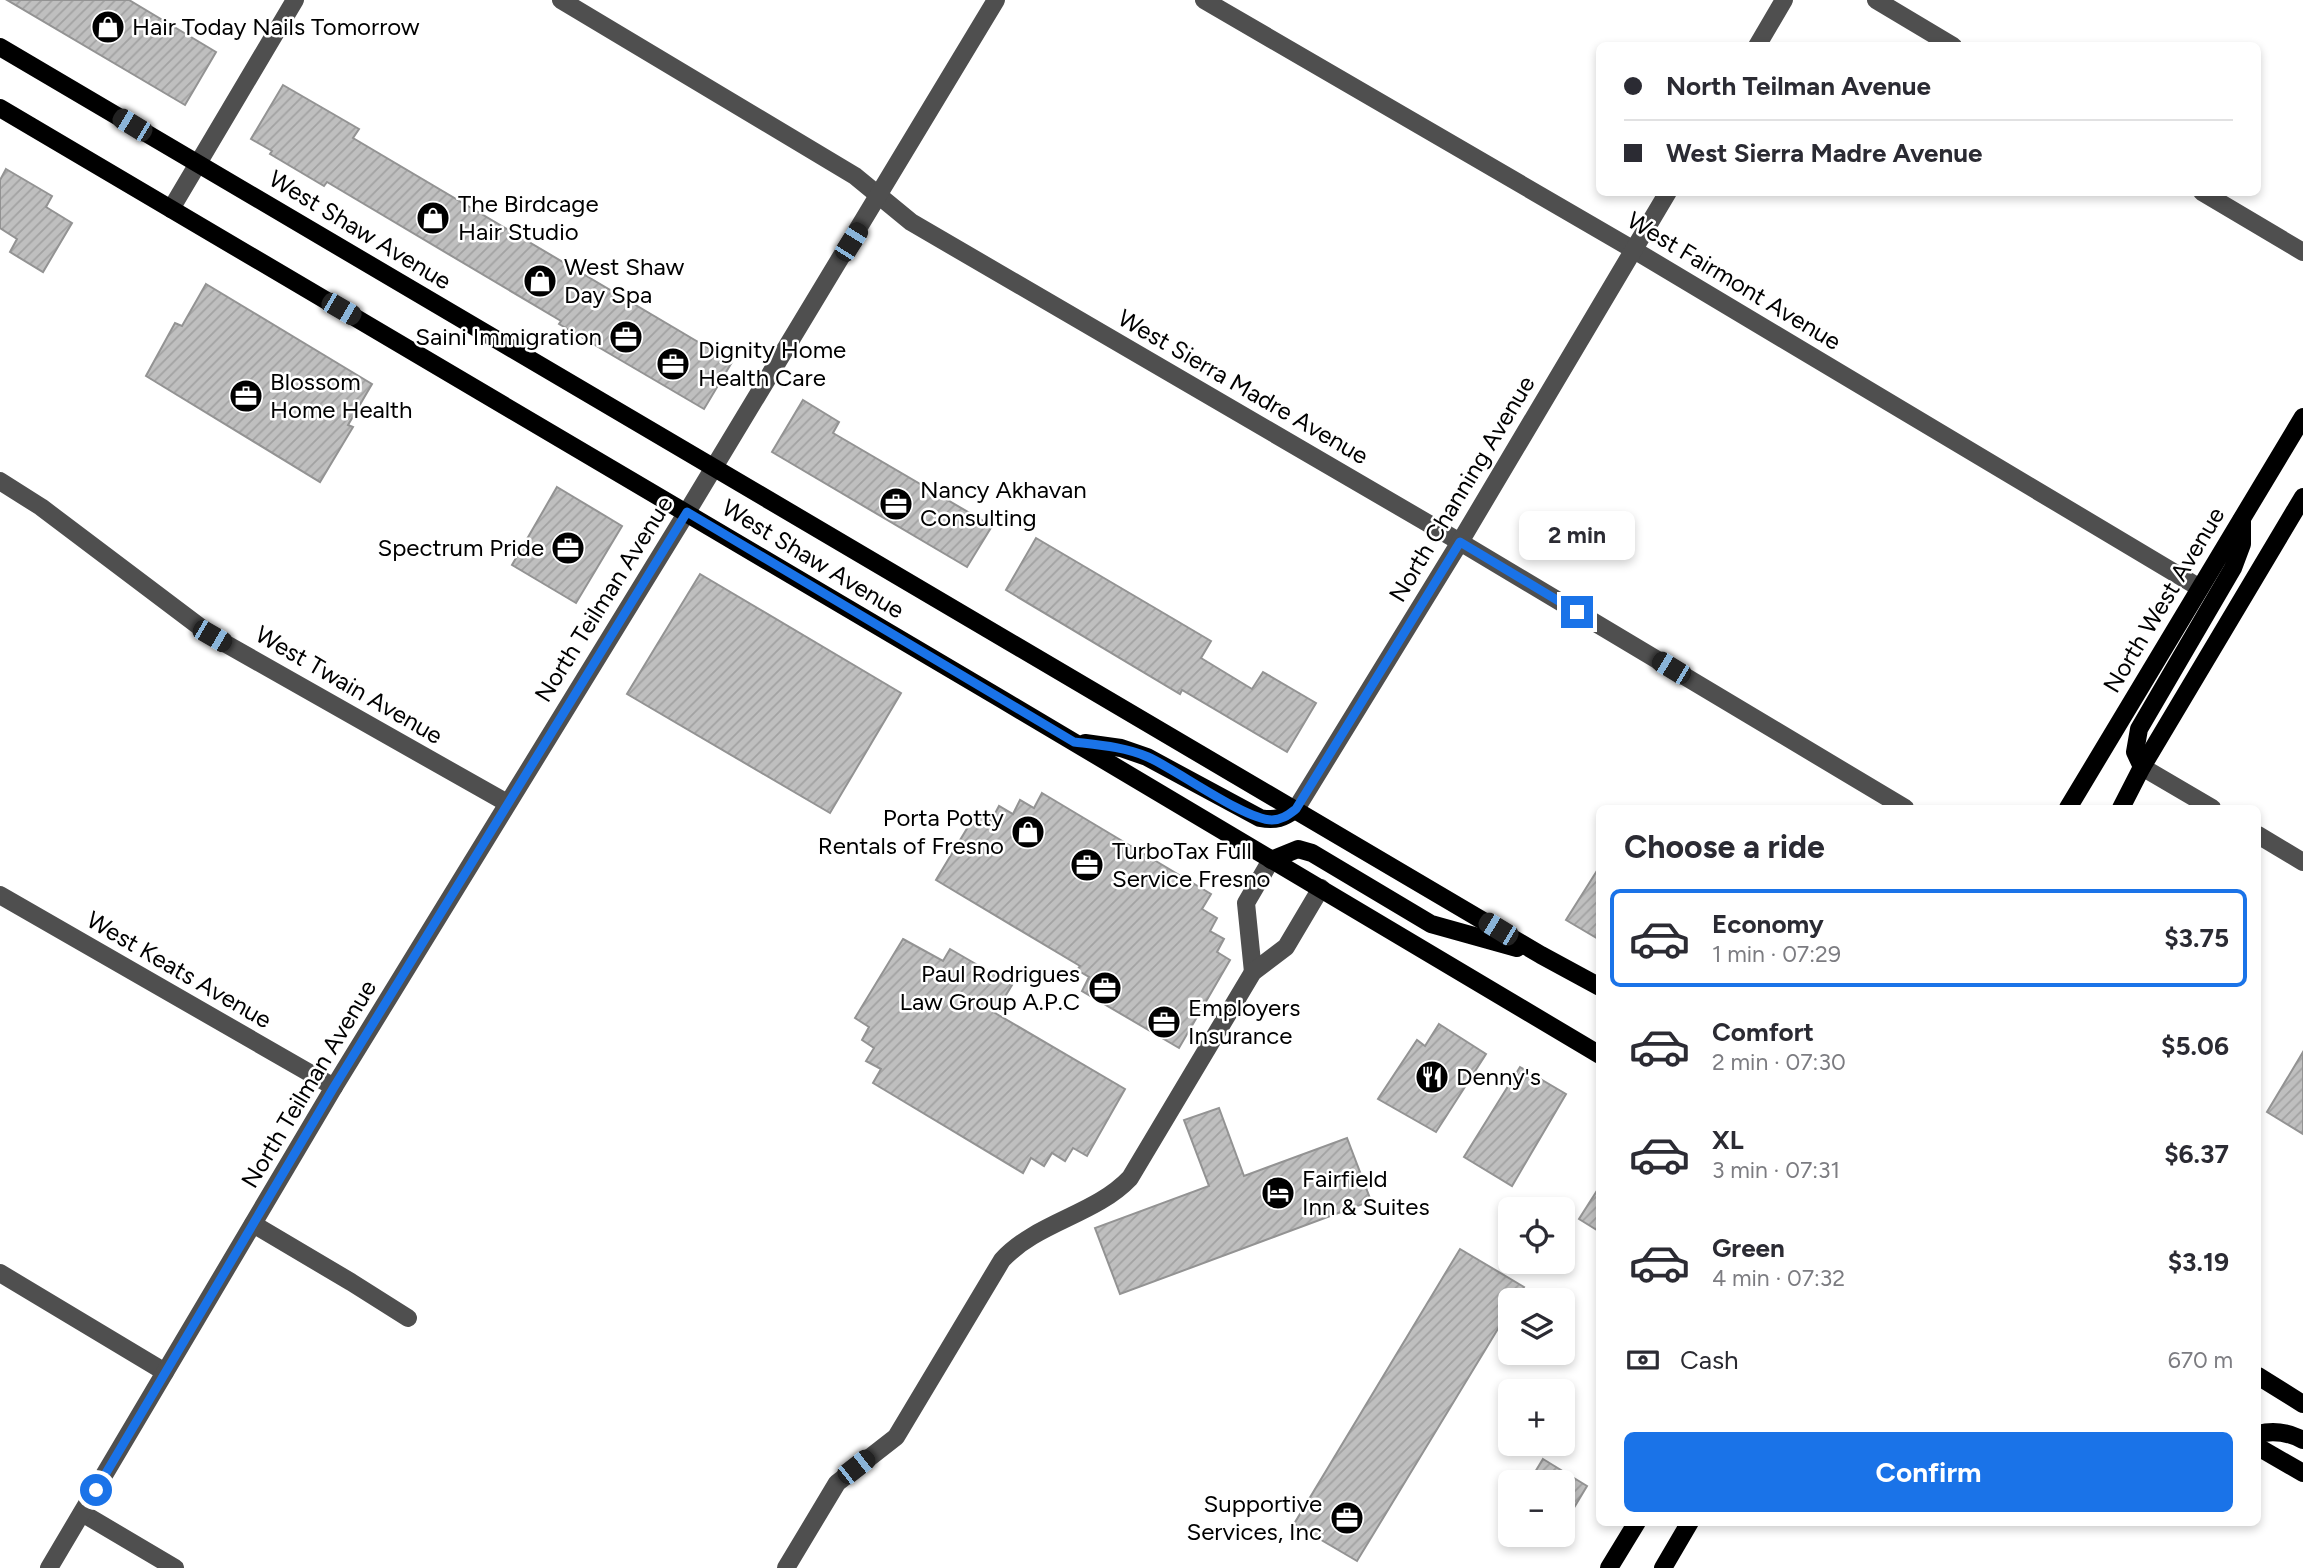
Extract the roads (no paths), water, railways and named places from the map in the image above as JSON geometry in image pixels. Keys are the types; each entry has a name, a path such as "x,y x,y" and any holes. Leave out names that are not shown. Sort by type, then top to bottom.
{"main road":[{"name":"West Shaw Avenue","path":"0,47 1541,955 1596,985"},
{"name":"West Shaw Avenue","path":"0,108 687,512 1596,1053"},
{"name":"North West Avenue","path":"2070,805 2303,417"},
{"path":"2123,805 2142,767 2303,498"},
{"path":"2142,767 2135,752 2139,729 2234,568 2242,544 2242,519"},
{"path":"1074,742 1121,748 1147,757 1260,818 1284,818 1296,809"},
{"path":"1271,860 1298,849 1312,853 1431,924 1541,955"},
{"path":"2261,1379 2303,1404"},
{"path":"2261,1433 2282,1432 2303,1440"},
{"path":"2261,1449 2303,1474"},
{"path":"1609,1568 1635,1526"},
{"path":"1662,1568 1688,1526"}],"street":[{"path":"171,209 295,0"},
{"name":"West Sierra Madre Avenue","path":"561,0 855,176 911,222 1460,542 1900,805"},
{"name":"North Teilman Avenue","path":"49,1568 334,1087 687,512 996,0"},
{"name":"West Fairmont Avenue","path":"1203,0 1634,250 2200,588"},
{"path":"1759,42 1784,0"},
{"path":"1876,0 1946,42"},
{"name":"North Channing Avenue","path":"1296,809 1460,542 1666,196"},
{"path":"2209,196 2303,252"},
{"name":"West Twain Avenue","path":"0,481 41,507 212,636 507,803"},
{"path":"2142,767 2207,805"},
{"path":"2261,837 2303,862"},
{"path":"1253,972 1246,903 1271,860"},
{"path":"786,1568 837,1482 896,1437 1002,1260 1018,1246 1104,1200 1118,1191 1130,1178 1253,972 1286,947 1321,888"},
{"name":"West Keats Avenue","path":"0,895 334,1087"},
{"name":"North Teilman Avenue","path":"253,1224 408,1318"},
{"path":"0,1273 165,1371"},
{"path":"82,1513 175,1568"}],"place":[{"name":"Hair Today Nails Tomorrow","path":"108,27"},
{"name":"The Birdcage Hair Studio","path":"433,218"},
{"name":"West Shaw Day Spa","path":"540,281"},
{"name":"Saini Immigration","path":"626,337"},
{"name":"Dignity Home Health Care","path":"673,364"},
{"name":"Blossom Home Health","path":"246,396"},
{"name":"Nancy Akhavan Consulting","path":"896,504"},
{"name":"Spectrum Pride","path":"568,548"},
{"name":"Porta Potty Rentals of Fresno","path":"1028,832"},
{"name":"TurboTax Full Service Fresno","path":"1087,865"},
{"name":"Paul Rodrigues Law Group A.P.C","path":"1105,988"},
{"name":"Employers Insurance","path":"1164,1022"},
{"name":"Denny's","path":"1432,1077"},
{"name":"Fairfield Inn & Suites","path":"1278,1193"},
{"name":"Supportive Services, Inc","path":"1347,1518"}]}
